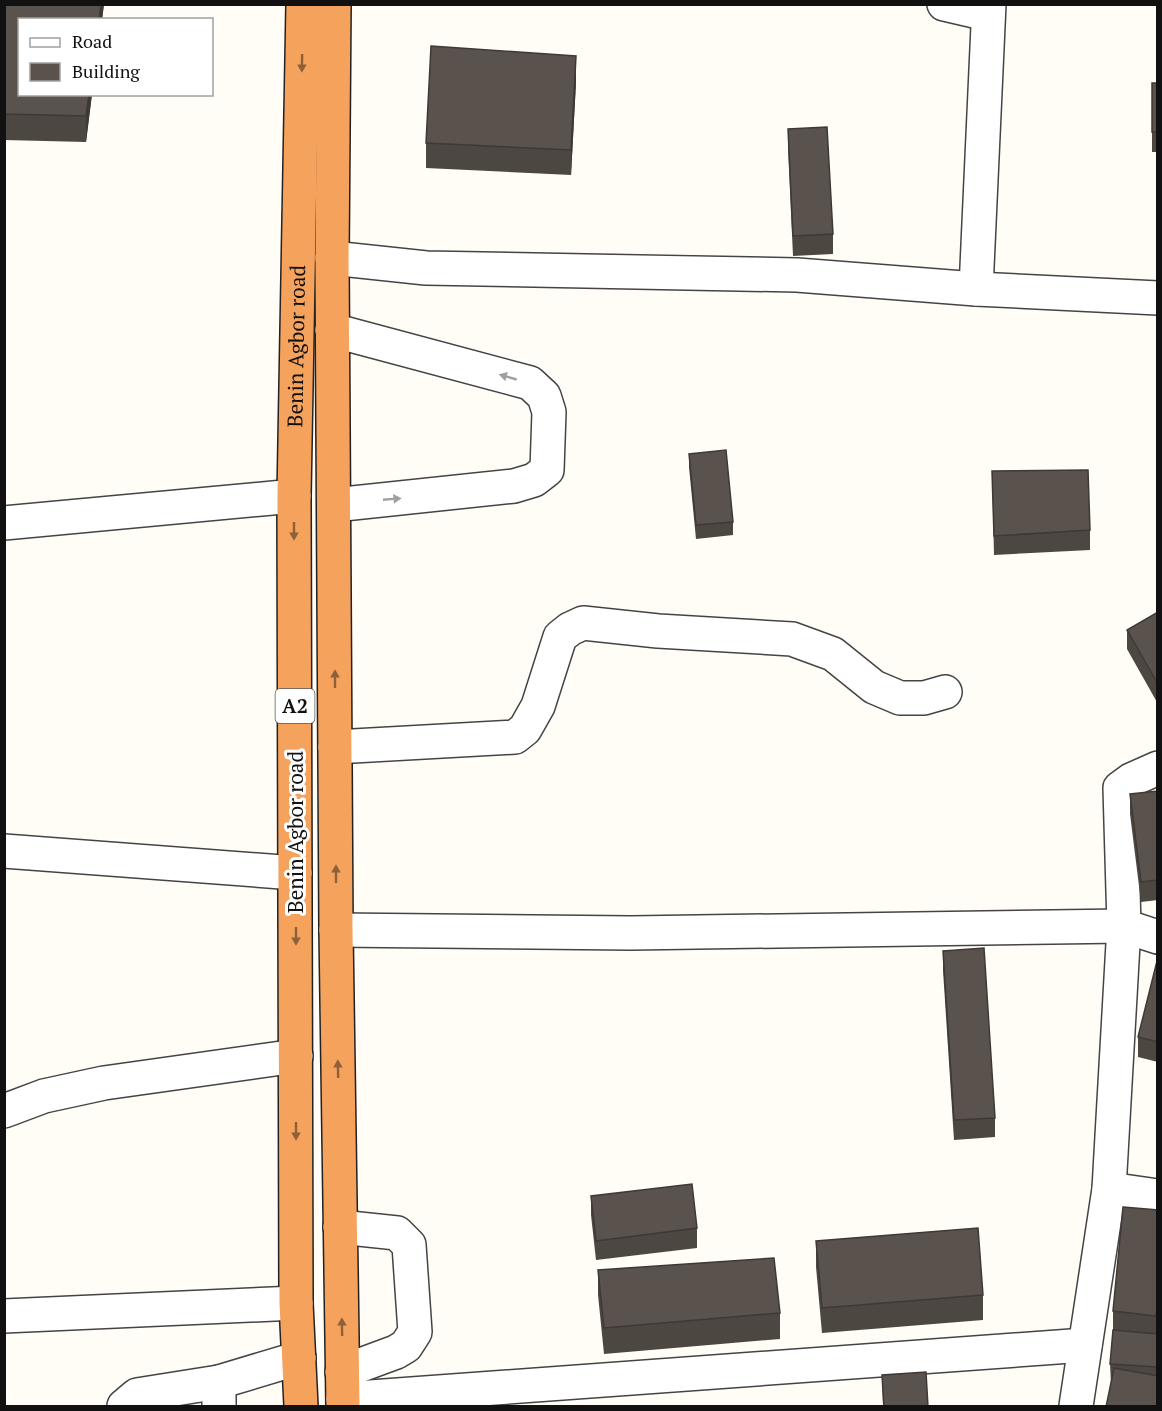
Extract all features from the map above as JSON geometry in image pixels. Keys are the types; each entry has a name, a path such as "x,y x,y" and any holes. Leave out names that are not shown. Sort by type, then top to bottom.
{"highway":[{"name":"Benin Agbor road","path":"301,1407 296,1304 294,496 303,4"},
{"name":"Benin Agbor road","path":"334,4 332,330 342,1393"}],"street":[{"path":"944,4 988,9 976,289"},
{"path":"332,258 426,268 796,275 976,289 1158,298"},
{"path":"332,330 530,383 544,396 549,412 547,470 534,480 503,487 334,505"},
{"path":"4,523 294,496"},
{"path":"335,747 515,736 525,729 538,706 560,637 583,623 658,631 792,639 833,654 874,687 900,698 924,698 945,692"},
{"path":"1076,1407 1109,1189 1124,926 1120,788 1131,780 1158,768"},
{"path":"4,851 296,873"},
{"path":"336,930 631,933 1124,926 1158,937"},
{"path":"4,1111 44,1096 104,1083 296,1056"},
{"path":"1109,1189 1158,1196"},
{"path":"340,1227 397,1233 409,1245 415,1332 406,1346 342,1393"},
{"path":"4,1316 296,1304"},
{"path":"342,1393 1085,1345"},
{"path":"124,1407 138,1395 219,1394 299,1358"}],"building":[{"path":"4,4 101,4 99,18 18,18 18,96 89,96 86,116 4,114"},
{"path":"431,46 576,56 571,150 426,143"},
{"path":"1152,83 1158,83 1158,132 1152,132"},
{"path":"827,127 833,234 793,236 788,129"},
{"path":"726,450 733,522 696,525 689,454"},
{"path":"1088,470 1090,530 994,536 992,471"},
{"path":"1158,612 1158,684 1127,630"},
{"path":"1158,791 1158,880 1141,882 1130,794"},
{"path":"984,948 995,1118 954,1120 943,951"},
{"path":"1158,961 1158,1042 1138,1037"},
{"path":"692,1184 697,1228 596,1241 591,1196"},
{"path":"1123,1207 1158,1210 1156,1316 1113,1311"},
{"path":"978,1228 983,1295 822,1308 816,1241"},
{"path":"774,1258 780,1313 604,1328 598,1270"},
{"path":"1113,1330 1158,1334 1158,1367 1110,1364"},
{"path":"1114,1368 1158,1376 1158,1407 1106,1407"},
{"path":"926,1372 928,1407 884,1407 882,1375"}]}
